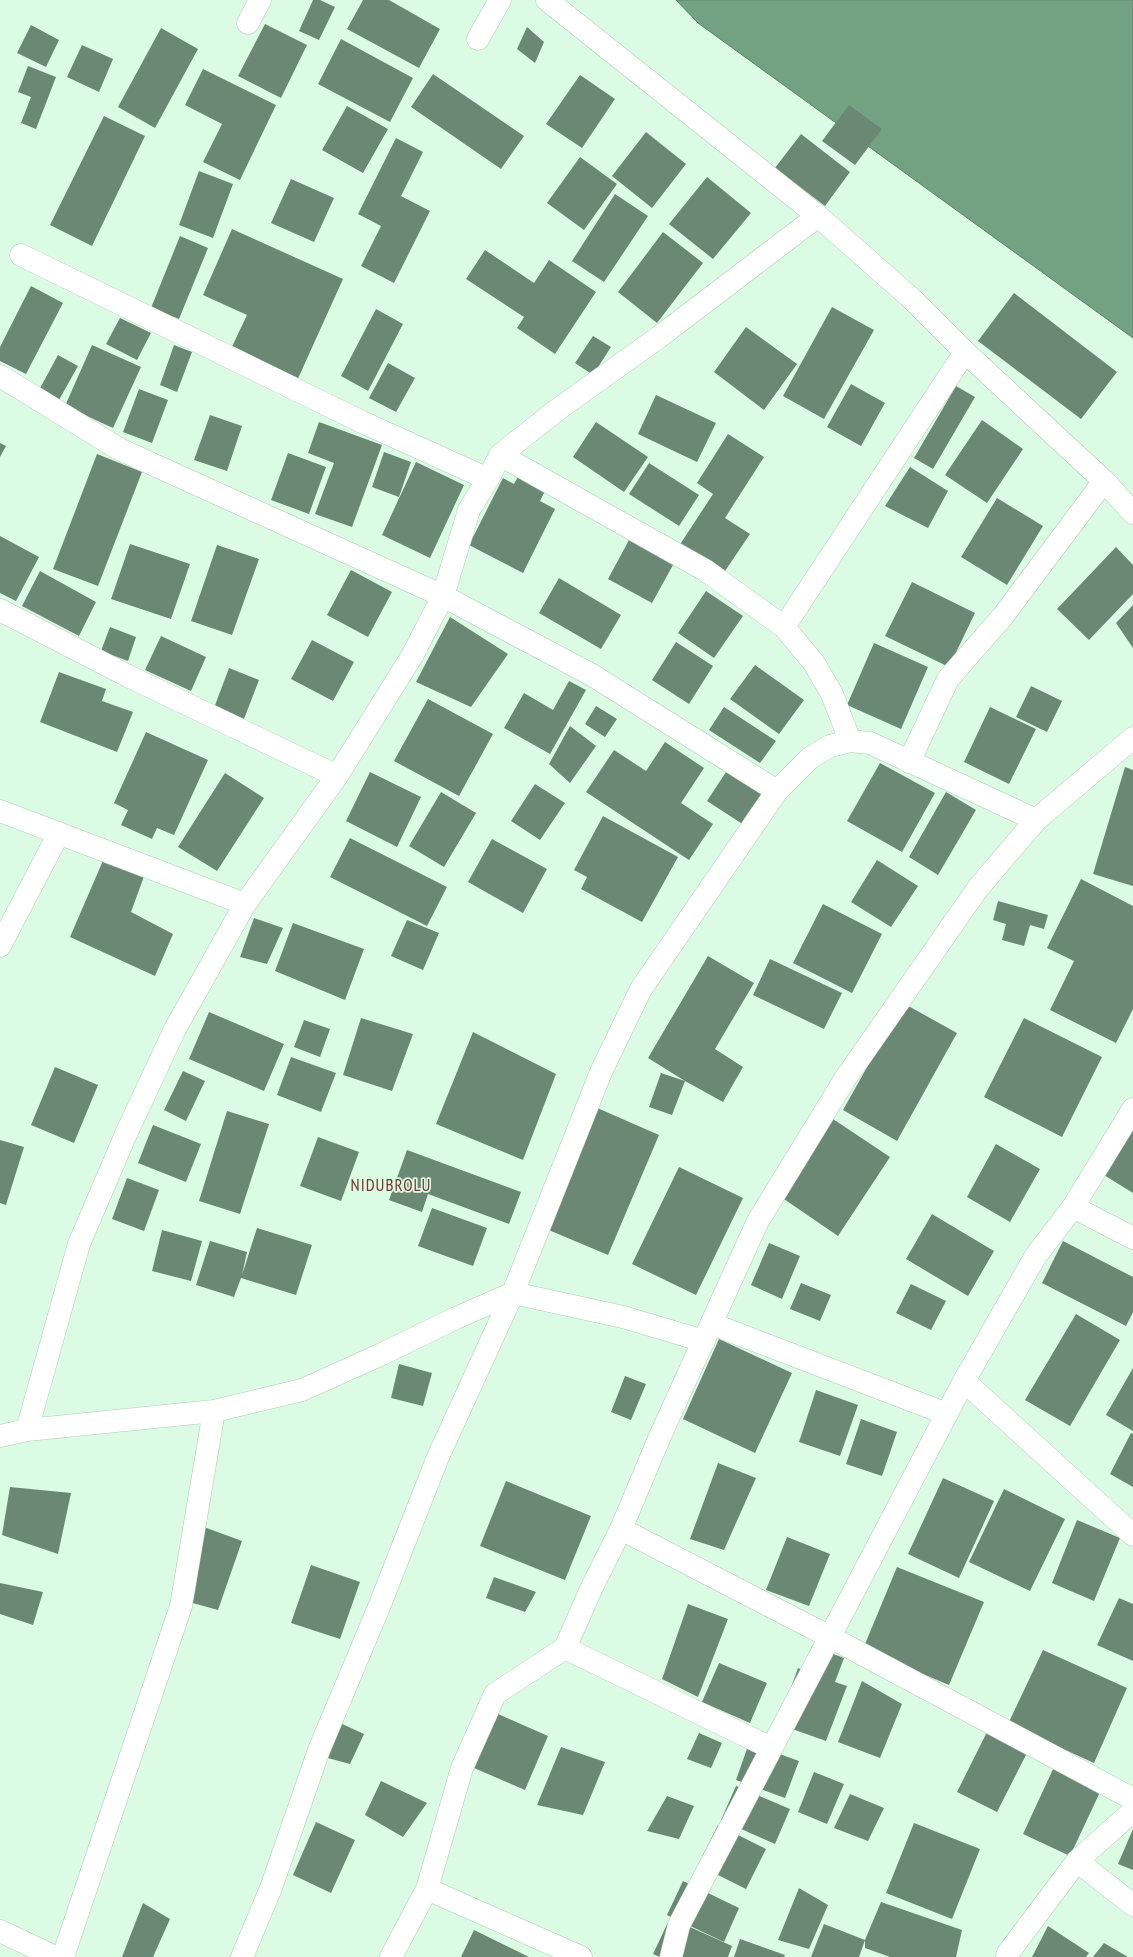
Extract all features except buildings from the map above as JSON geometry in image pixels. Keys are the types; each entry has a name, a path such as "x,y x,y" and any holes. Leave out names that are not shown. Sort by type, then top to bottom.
{"street":[{"path":"248,23 260,0"},
{"path":"478,39 500,0"},
{"path":"547,0 818,216 912,299 965,352 1104,481 1133,513"},
{"path":"27,1430 79,1244 126,1134 175,1029 245,904 337,776 412,656 443,596 469,510 488,479 500,455 557,410 659,337 818,216"},
{"path":"20,255 362,422 488,479"},
{"path":"784,627 965,352"},
{"path":"0,376 119,449 443,596 592,675 777,791"},
{"path":"500,455 705,570 784,627 814,663 828,688 850,741"},
{"path":"909,762 948,679 1003,616 1104,481"},
{"path":"0,610 128,676 337,776"},
{"path":"391,1957 427,1889 462,1768 495,1694 565,1648 592,1587 621,1529 758,1221 845,1079 978,888 1036,820 1133,738"},
{"path":"242,1957 271,1888 320,1750 379,1607 438,1457 513,1293 601,1072 642,989 777,791 810,758 830,746 850,741 870,743 1036,820"},
{"path":"0,811 245,904"},
{"path":"0,946 59,833"},
{"path":"671,1957 679,1925 964,1381 1035,1256 1073,1207 1133,1109"},
{"path":"1073,1207 1133,1238"},
{"path":"0,1436 27,1430 214,1411 302,1390 513,1293 623,1317 708,1333 947,1414"},
{"path":"964,1381 1133,1535"},
{"path":"63,1957 181,1606 214,1411"},
{"path":"621,1529 830,1637 1133,1799"},
{"path":"565,1648 771,1748"},
{"path":"1007,1957 1076,1861 1133,1811"},
{"path":"1076,1861 1133,1905"},
{"path":"427,1889 581,1957"},
{"path":"0,1931 55,1957"}],"shaded area":[{"path":"676,0 1133,0 1133,338 698,23"}],"district":[{"name":"NIDUBROLU","path":"391,1186"}]}
